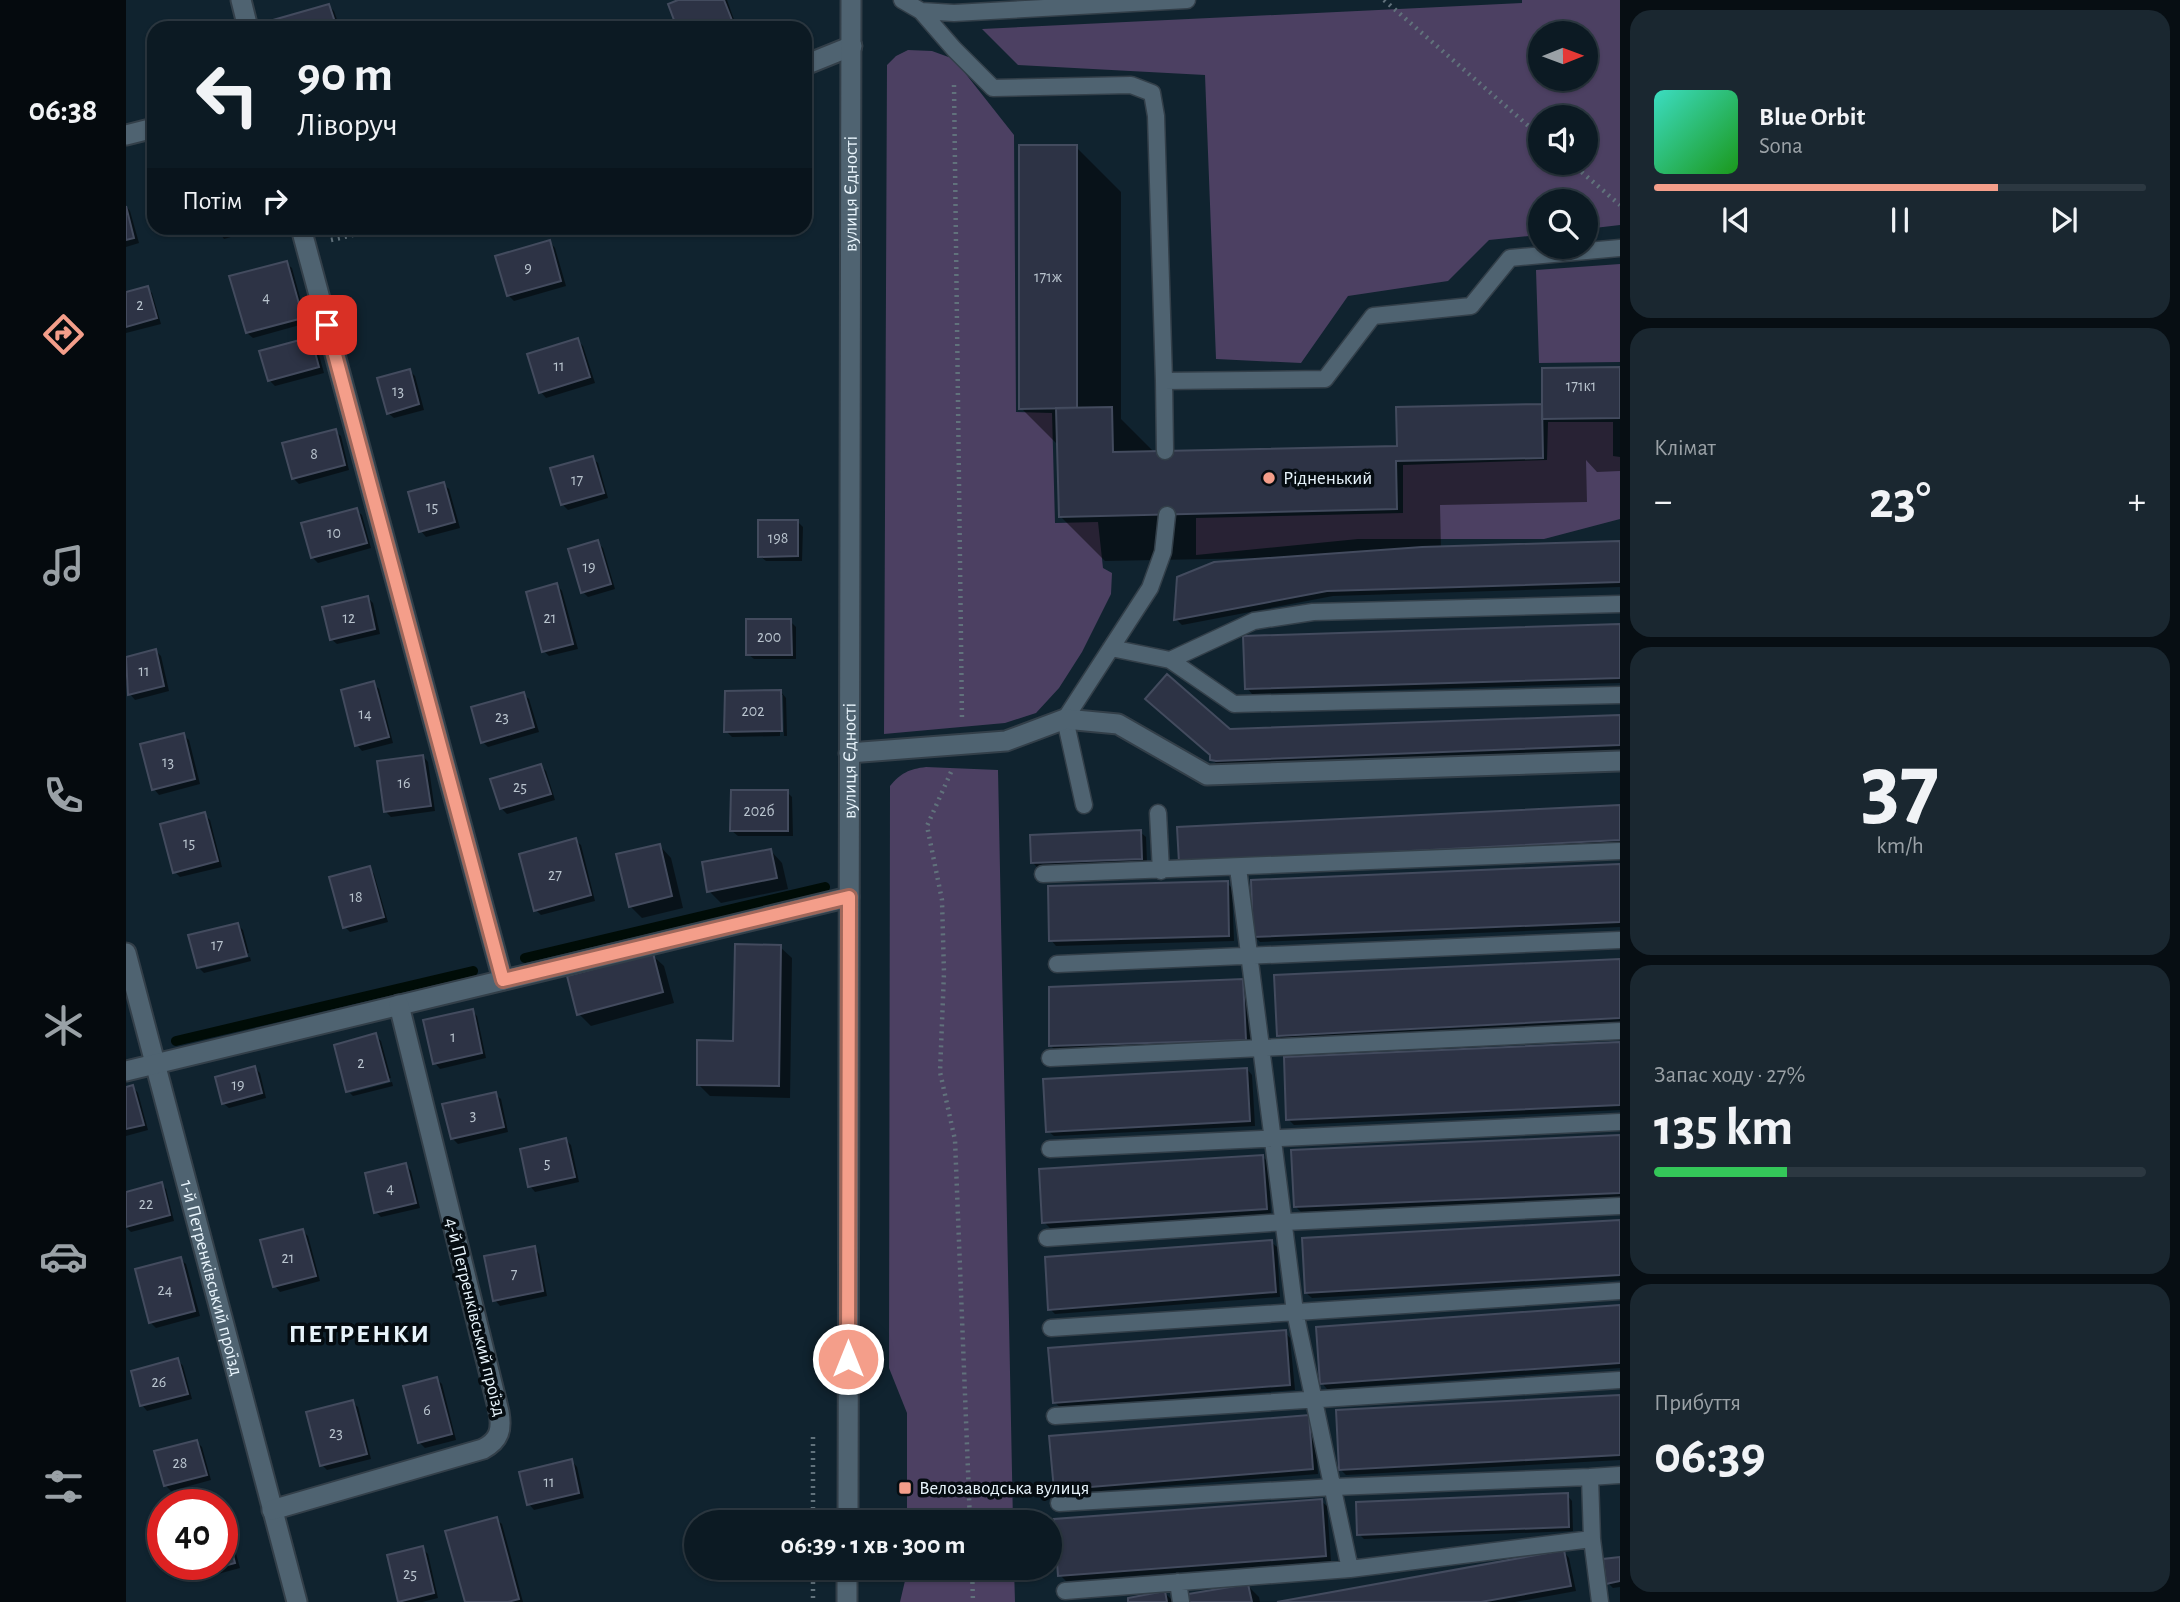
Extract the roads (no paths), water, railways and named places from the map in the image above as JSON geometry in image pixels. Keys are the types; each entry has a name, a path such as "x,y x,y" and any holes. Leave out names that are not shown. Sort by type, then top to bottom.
{"street":[{"path":"241,0 246,21"},
{"name":"вулиця Єдності","path":"848,1510 851,0"},
{"path":"812,62 852,46"},
{"path":"126,135 147,130"},
{"path":"303,237 503,980"},
{"path":"849,753 1006,741 1065,719 1118,724 1207,775 1620,761"},
{"path":"126,1071 849,897"},
{"name":"1-й Петренківський проїзд","path":"126,953 135,1025 155,1064 297,1602"},
{"name":"4-й Петренківський проїзд","path":"272,1510 484,1449 493,1444 499,1436 499,1412 399,1005"},
{"path":"847,1602 848,1580"}],"lane":[{"path":"902,0 921,11 993,88 1131,85 1152,93 1156,116 1166,451"},
{"path":"921,11 954,13 1187,0"},
{"path":"1164,381 1325,379 1373,316 1471,306 1510,258 1620,248"},
{"path":"1084,805 1065,719 1150,588 1158,571 1165,543 1167,515"},
{"path":"1170,660 1254,621 1313,612 1620,604"},
{"path":"1111,648 1170,660 1234,704 1620,695"},
{"path":"1158,813 1161,871"},
{"path":"1044,874 1620,851"},
{"path":"1238,868 1295,1312 1350,1569"},
{"path":"1057,964 1620,940"},
{"path":"1051,1058 1620,1031"},
{"path":"1050,1149 1620,1122"},
{"path":"1046,1238 1285,1222 1620,1206"},
{"path":"1051,1328 1620,1291"},
{"path":"1055,1416 1620,1380"},
{"path":"1059,1503 1334,1487 1620,1475"},
{"path":"1590,1477 1592,1539 1600,1602"},
{"path":"1065,1591 1350,1569 1592,1539"},
{"path":"1178,1582 1181,1602"}],"waterway":[{"path":"525,958 825,887"},
{"path":"176,1041 473,971"}],"place":[{"name":"Рідненький","path":"1269,478"},
{"name":"Велозаводська вулиця","path":"905,1488"}],"district":[{"name":"ПЕТРЕНКИ","path":"360,1334"}]}
